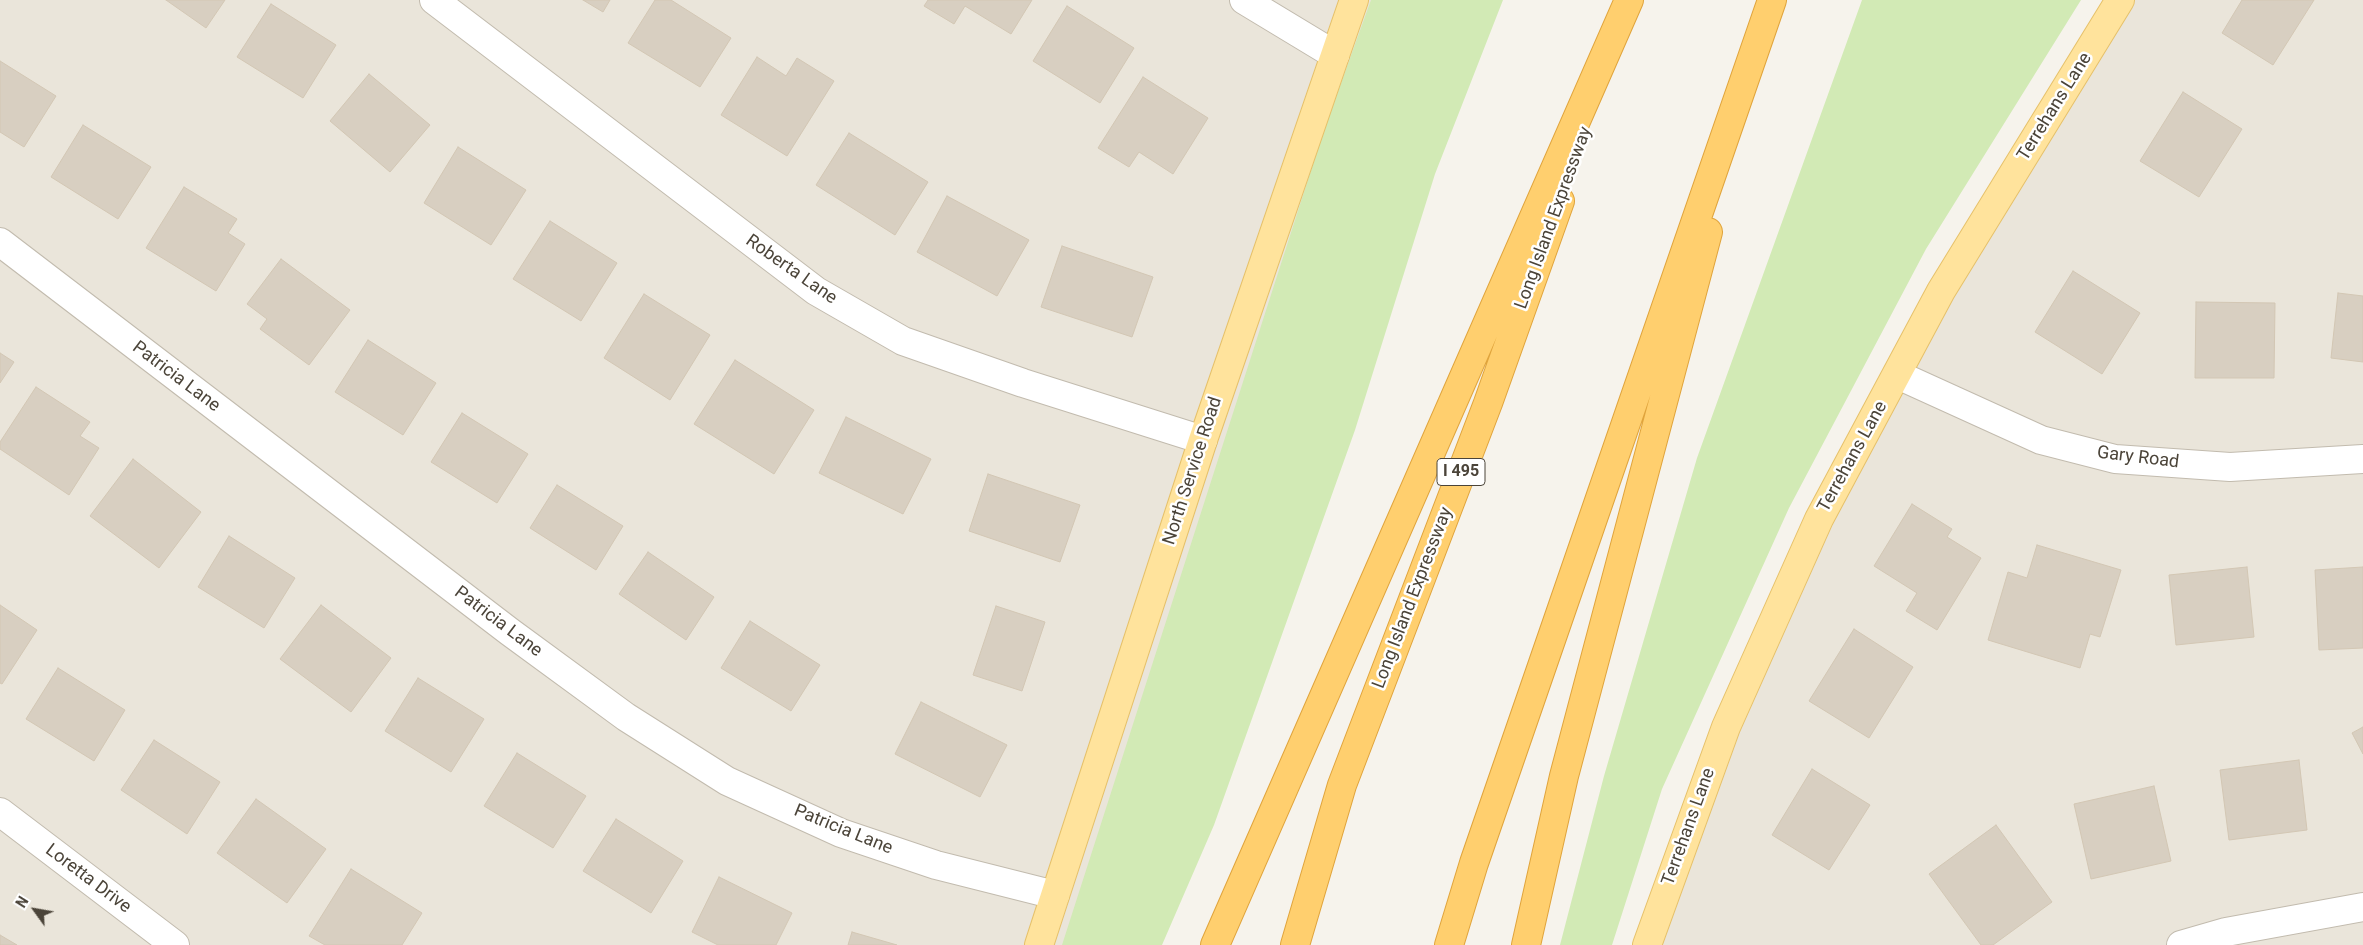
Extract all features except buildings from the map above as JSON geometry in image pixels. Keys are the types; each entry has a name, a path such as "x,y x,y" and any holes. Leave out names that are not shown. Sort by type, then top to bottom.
{"highway":[{"path":"1215,945 1631,0"},
{"name":"Long Island Expressway","path":"1295,945 1342,785 1488,402 1631,0"},
{"path":"1449,945 1474,863 1769,8"},
{"path":"1526,945 1564,776 1769,8"}],"main road":[{"name":"North Service Road","path":"1039,945 1203,440 1354,0"},
{"name":"Terrehans Lane","path":"1647,945 1726,727 1819,519 1898,376 1941,291 2120,0"}],"street":[{"name":"Roberta Lane","path":"434,0 816,291 903,341 1023,383 1203,440"},
{"path":"1244,0 1334,55"},
{"name":"Patricia Lane","path":"0,242 510,632 626,717 726,781 841,833 936,865 1055,896"},
{"name":"Gary Road","path":"1898,376 2041,440 2115,459 2230,467 2363,459"},
{"name":"Loretta Drive","path":"0,812 175,945"},
{"path":"2181,945 2226,932 2363,907"}],"shaded area":[{"path":"0,0 1441,0 1104,945 0,945"},
{"path":"2120,0 2363,0 2363,945 1647,945 1819,519"}],"green space":[{"path":"1371,0 1503,0 1435,174 1355,430 1214,825 1162,945 1062,945 1323,133"},
{"path":"1862,0 2081,0 1926,249 1789,508 1662,789 1612,945 1560,945 1604,776 1697,458"}]}
